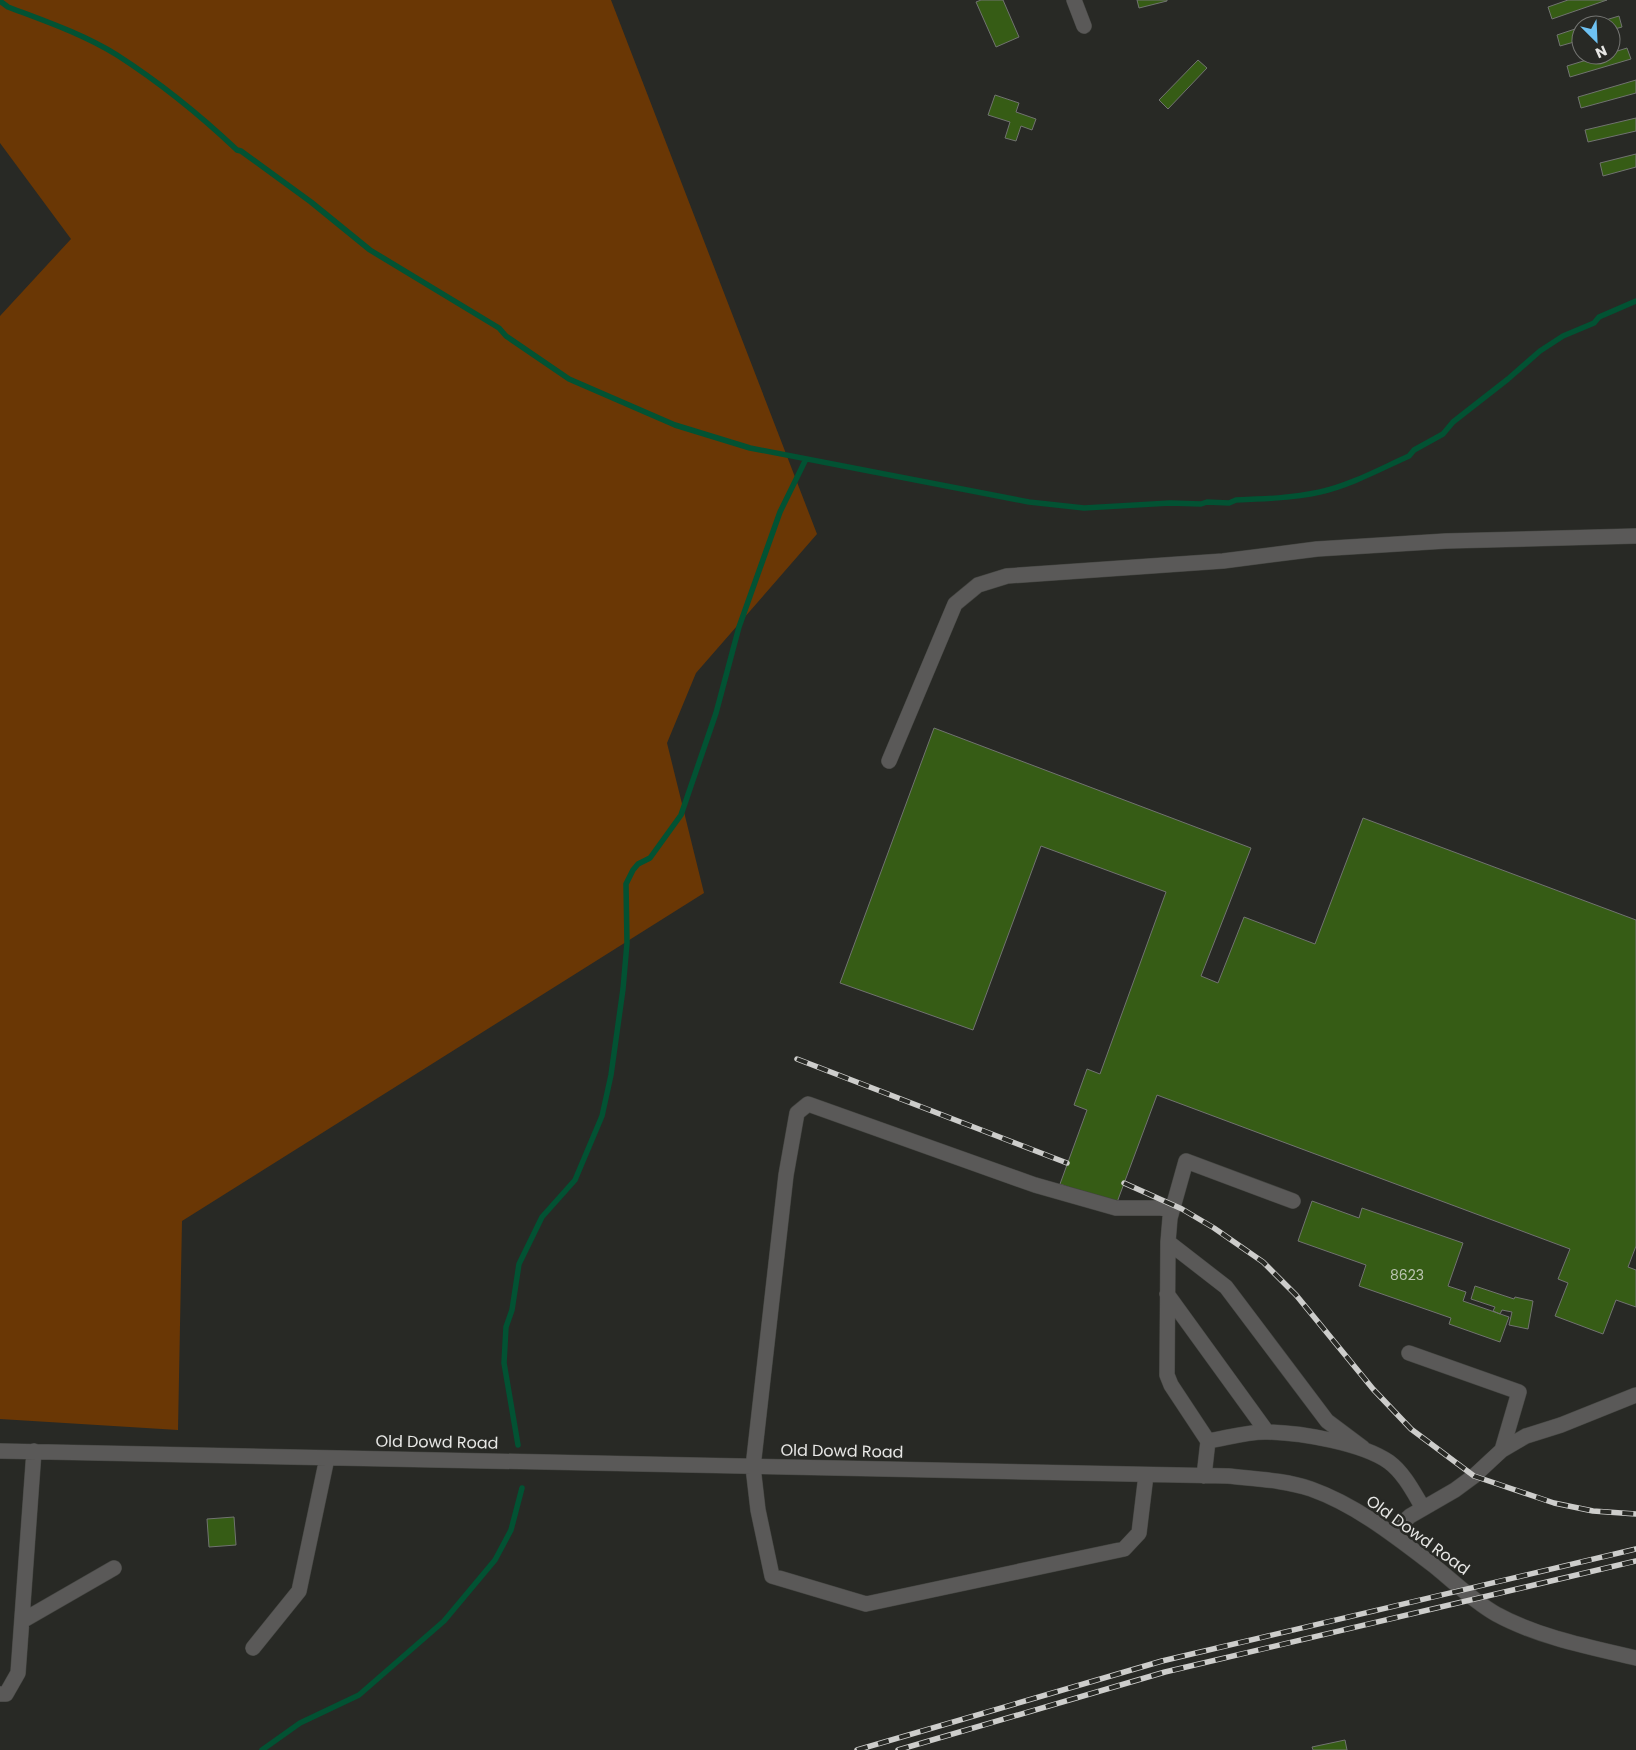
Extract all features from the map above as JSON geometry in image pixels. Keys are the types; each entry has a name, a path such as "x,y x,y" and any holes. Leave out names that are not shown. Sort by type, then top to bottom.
{"street":[{"path":"1074,0 1084,26"},
{"path":"889,761 955,604 978,585 1000,579 1223,561 1318,549 1446,541 1636,536"},
{"path":"1146,1475 1139,1533 1124,1549 866,1604 772,1576 758,1510 753,1467 786,1176 797,1113 808,1104 1035,1185 1116,1208 1161,1208 1172,1210"},
{"path":"1204,1476 1208,1441 1171,1386 1167,1375 1168,1242 1172,1210 1186,1161 1293,1201"},
{"path":"1168,1242 1226,1287 1327,1422 1363,1448 1391,1463 1408,1484 1422,1508"},
{"path":"1167,1294 1267,1432"},
{"path":"1409,1353 1519,1392 1502,1450"},
{"path":"1391,1533 1410,1516 1474,1476 1502,1450 1526,1436 1561,1425 1636,1395"},
{"path":"1208,1441 1267,1432 1363,1448"},
{"name":"Old Dowd Road","path":"0,1451 1204,1476 1258,1479 1310,1489 1356,1510 1391,1533 1493,1612 1517,1625 1579,1644 1636,1658"},
{"path":"0,1694 6,1694 18,1673 34,1451"},
{"path":"252,1648 299,1591 328,1458"},
{"path":"22,1621 114,1568"}],"shaded area":[{"path":"0,0 611,0 817,534 696,673 667,743 704,893 182,1221 178,1430 0,1419 0,316 71,239 0,143"}],"building":[{"path":"981,0 1003,0 1019,37 996,47 976,2"},
{"path":"1137,0 1167,0 1167,1 1139,8"},
{"path":"1568,0 1607,0 1552,19 1548,7"},
{"path":"1571,30 1571,43 1560,46 1557,35"},
{"path":"1627,48 1631,59 1621,62 1621,50"},
{"path":"1198,60 1207,68 1168,109 1159,100"},
{"path":"1571,65 1611,65 1570,77 1567,66"},
{"path":"1636,80 1636,93 1581,108 1578,97"},
{"path":"995,95 1019,103 1016,112 1036,119 1032,130 1021,126 1016,141 1005,138 1010,122 988,115"},
{"path":"1636,118 1636,131 1588,142 1585,130"},
{"path":"1636,154 1636,167 1603,176 1600,163"},
{"path":"934,728 1251,848 1201,976 1218,983 1244,917 1315,944 1363,818 1636,920 1636,1246 1628,1267 1636,1270 1636,1307 1616,1300 1603,1334 1555,1316 1568,1283 1558,1279 1570,1249 1157,1095 1116,1205 1060,1184 1087,1110 1074,1105 1087,1069 1100,1074 1166,892 1041,846 973,1030 840,983"},
{"path":"1312,1201 1359,1218 1362,1208 1463,1243 1448,1286 1466,1292 1463,1301 1509,1317 1500,1342 1449,1324 1451,1318 1359,1286 1366,1265 1298,1241"},
{"path":"1475,1286 1514,1299 1515,1297 1533,1301 1528,1329 1509,1325 1512,1312 1502,1310 1500,1314 1493,1311 1495,1307 1471,1299"},
{"path":"234,1517 236,1545 209,1547 207,1519"},
{"path":"1345,1740 1347,1750 1313,1750 1312,1747"}],"waterway":[{"path":"0,1 8,7 64,28 133,65 209,124 237,150 311,202 370,250 499,328 506,336 569,379 675,425 750,448 1029,502 1084,508 1170,503 1229,503 1236,500 1278,498 1332,489 1409,456 1414,450 1443,434 1453,422 1540,351 1563,336 1594,323 1599,317 1636,301"},
{"path":"518,1445 504,1363 506,1327 512,1310 519,1264 542,1217 575,1180 602,1116 611,1075 623,989 627,943 626,884 633,870 638,864 650,858 681,815 716,713 739,627 780,512 806,459"},
{"path":"262,1750 300,1723 359,1695 444,1621 495,1560 511,1530 522,1488"}],"railway":[{"path":"797,1059 1067,1163"},
{"path":"1124,1183 1182,1209 1214,1228 1263,1262 1296,1295 1373,1389 1411,1429 1474,1476 1554,1503 1593,1511 1636,1514"},
{"path":"857,1750 1162,1661 1636,1549"},
{"path":"898,1750 1165,1672 1636,1561"}]}
